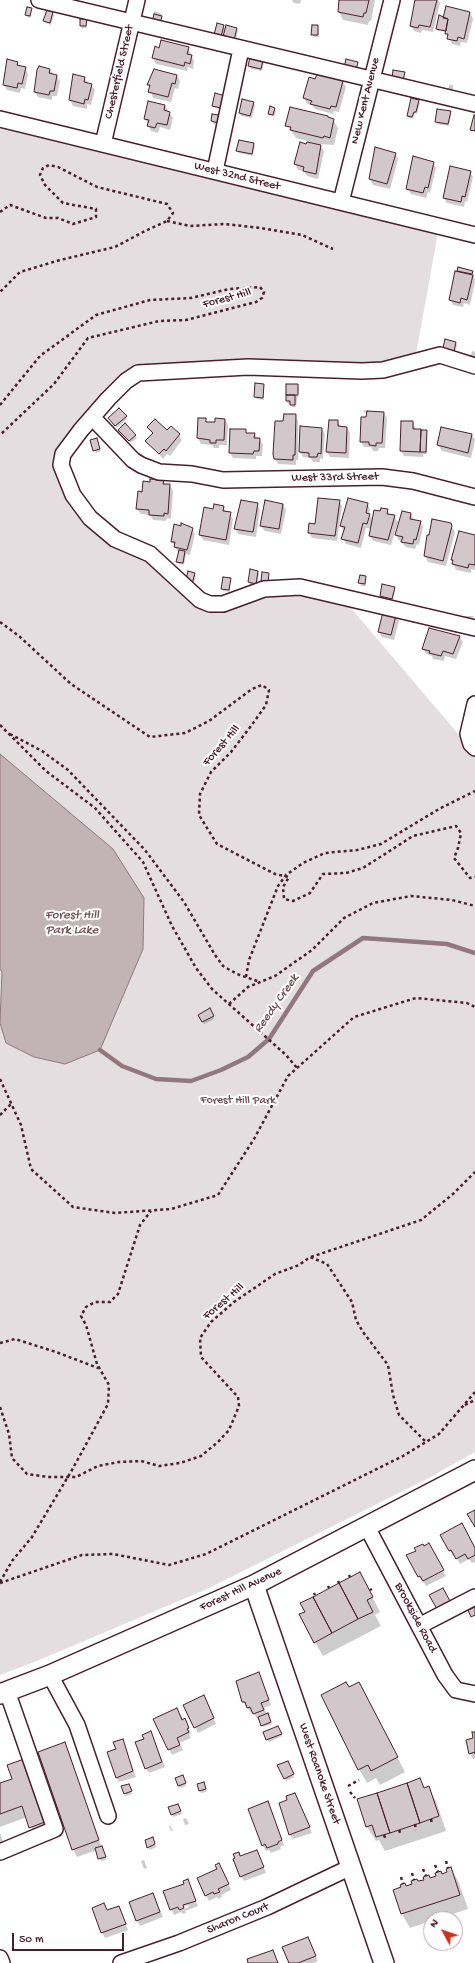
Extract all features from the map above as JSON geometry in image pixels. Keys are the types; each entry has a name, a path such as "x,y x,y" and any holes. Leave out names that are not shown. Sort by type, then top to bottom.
{"main road":[{"name":"Forest Hill Avenue","path":"3,1693 50,1675 254,1585 475,1470"},
{"name":"West Roanoke Street","path":"254,1585 382,1957"}],"street":[{"path":"39,0 475,104"},
{"name":"Chesterfield Street","path":"103,144 137,0"},
{"name":"New Kent Avenue","path":"341,202 392,0"},
{"path":"214,171 241,49"},
{"name":"West 32nd Street","path":"0,119 475,235"},
{"path":"475,366 440,355 393,368 376,370 248,367 144,372 126,381 108,399 94,418 67,449 62,459 62,471 73,495 85,512 115,539 150,554 200,600 210,604 223,604 264,589 276,587 300,587 475,628"},
{"name":"West 33rd Street","path":"94,418 125,452 141,465 159,472 192,474 223,480 390,477 413,481 475,497"},
{"path":"473,746 468,734 475,704"},
{"name":"Brookside Road","path":"367,1527 445,1675 456,1690 475,1694"},
{"path":"419,1626 475,1597"},
{"path":"50,1675 77,1725 108,1816"},
{"path":"0,1852 55,1829 15,1719 3,1693"},
{"name":"Sharon Court","path":"121,1963 267,1908 351,1867"},
{"path":"0,1958 2,1963"}],"path":[{"path":"0,212 10,205 46,218 58,218 73,224 96,217 96,208 63,203 45,185 40,175 43,168 49,165 58,167 97,187 167,204 173,213 167,221 115,247 60,260 20,272 0,292"},
{"path":"167,221 190,226 225,224 261,228 302,235 333,249"},
{"name":"Forest Hill","path":"0,405 40,356 96,315 150,300 191,298 230,289 260,287 264,292 262,298 256,302 186,320 159,321 88,338 54,384 0,435"},
{"name":"Forest Hill","path":"0,622 19,636 70,684 150,737 185,733 208,721 257,687 262,685 269,690 266,705 255,721 231,752 211,772 200,794 199,815 217,844 275,874 286,876"},
{"path":"0,725 46,771 94,808 143,862 172,926 196,968 212,989 286,1055 297,1068"},
{"path":"8,733 42,751 68,770 149,855 184,902 223,966 260,982"},
{"path":"246,977 250,960 278,886 286,876 303,863 325,853 357,850 381,844 475,790"},
{"path":"286,876 289,876 283,887 284,899 293,901 310,893 323,874 346,873 363,868 413,836 456,826 461,833 454,858 470,878 475,877"},
{"path":"229,1004 248,987 275,976 312,950 344,918 373,903 411,896 452,900 475,906"},
{"path":"0,1079 21,1125 31,1169 73,1207 115,1213 171,1209 218,1195 254,1138 288,1076 354,1017 416,998 467,1003 475,1007"},
{"path":"0,1115 11,1104"},
{"name":"Forest Hill","path":"0,1407 9,1434 12,1458 27,1474 48,1478 69,1476 76,1477 98,1466 119,1462 141,1461 160,1466 180,1463 201,1456 218,1442 229,1430 239,1406 238,1397 201,1357 200,1338 211,1322 234,1302 274,1274 299,1265 310,1257 351,1242 421,1220 453,1194 475,1172"},
{"path":"0,1583 12,1561 32,1537 69,1476 108,1404 109,1385 99,1368 86,1325 81,1316 86,1307 95,1302 110,1302 118,1294 140,1225 151,1210"},
{"path":"310,1257 326,1264 352,1302 356,1320 363,1332 388,1365 393,1394 399,1415 426,1442"},
{"path":"0,1343 15,1339 99,1368"},
{"path":"0,1583 82,1555 113,1554 169,1565 206,1554 403,1456 439,1434 475,1392"},
{"path":"463,1406 475,1400"},
{"path":"348,1786 359,1780"},
{"path":"350,1792 355,1798"},
{"path":"431,1819 432,1824"},
{"path":"415,1824 416,1830"},
{"path":"399,1830 401,1835"},
{"path":"384,1835 386,1840"},
{"path":"446,1861 448,1868"},
{"path":"435,1865 438,1872"},
{"path":"423,1869 426,1876"},
{"path":"412,1873 414,1880"},
{"path":"401,1877 402,1884"}],"green space":[{"name":"Forest Hill Park","path":"0,119 439,227 415,360 400,366 140,374 63,461 82,509 218,604 265,587 339,594 471,749 475,750 475,1452 427,1479 207,1589 37,1661 0,1675"}],"water":[{"name":"Forest Hill Park Lake","path":"0,754 113,849 144,898 143,949 100,1050 65,1064 34,1057 6,1043 0,1023 2,972 0,969"}],"building":[{"path":"339,0 369,0 366,13 364,13 363,17 338,12"},
{"path":"415,0 437,0 430,27 419,25 418,28 410,26"},
{"path":"446,6 470,12 464,39 458,37 457,41 447,39 448,34 445,34 448,19 443,18"},
{"path":"27,7 32,8 30,16 25,15"},
{"path":"47,10 53,12 50,23 43,21"},
{"path":"154,14 162,16 160,24 152,22"},
{"path":"439,15 448,19 446,31 436,29"},
{"path":"80,19 87,19 86,26 80,26"},
{"path":"217,23 224,25 221,37 214,35"},
{"path":"226,25 237,28 234,40 223,37"},
{"path":"312,25 318,25 318,35 311,35"},
{"path":"161,40 189,47 187,54 192,55 190,64 185,62 184,66 152,58 155,46 159,48"},
{"path":"250,57 263,60 261,69 248,66"},
{"path":"7,59 18,62 17,65 26,67 22,84 18,83 17,88 3,85"},
{"path":"346,59 358,62 356,71 344,68"},
{"path":"39,66 50,69 49,73 57,75 54,91 50,91 49,95 34,92 37,70"},
{"path":"154,69 177,75 175,84 172,83 168,97 148,92 150,85 147,85"},
{"path":"393,70 405,72 403,81 392,78"},
{"path":"73,74 85,77 84,82 92,84 88,100 85,99 84,104 69,100"},
{"path":"317,74 343,81 336,107 331,106 330,109 310,104 312,101 303,98 309,77 315,79"},
{"path":"215,93 229,97 226,109 212,106"},
{"path":"411,98 419,100 416,112 414,112 412,117 407,116"},
{"path":"242,99 254,102 250,116 239,113"},
{"path":"148,101 165,105 164,110 170,112 167,125 157,123 155,128 147,126 149,120 144,119"},
{"path":"270,106 275,108 273,115 268,114"},
{"path":"290,107 328,116 334,119 330,138 324,136 323,138 290,130 291,127 285,126"},
{"path":"437,109 451,111 448,124 435,122"},
{"path":"212,114 224,116 222,124 211,121"},
{"path":"475,115 475,131 470,130"},
{"path":"239,140 254,143 252,154 236,151"},
{"path":"300,142 321,145 316,174 303,171 304,167 294,164"},
{"path":"375,147 396,153 387,184 369,179"},
{"path":"413,156 434,162 428,188 425,187 423,193 406,189"},
{"path":"450,166 471,171 465,197 462,196 461,202 443,198"},
{"path":"458,267 473,271 472,274 457,271"},
{"path":"455,271 473,275 467,300 461,298 460,303 449,300"},
{"path":"445,339 456,342 454,351 443,348"},
{"path":"255,383 264,384 263,398 254,397"},
{"path":"286,384 298,384 298,395 286,395"},
{"path":"286,395 295,395 295,405 290,405 290,401 286,401"},
{"path":"119,408 127,416 115,426 108,418"},
{"path":"367,411 384,412 382,443 376,443 376,446 369,445 369,442 360,442 361,417 366,417"},
{"path":"284,414 296,414 295,455 293,455 293,460 274,459 273,454 275,421 283,421"},
{"path":"198,418 206,418 206,422 215,422 215,418 225,419 224,440 216,440 216,443 210,443 210,440 197,438"},
{"path":"155,419 167,430 171,426 180,434 166,451 164,449 159,454 145,441 153,433 147,427"},
{"path":"329,420 338,420 338,426 347,427 346,453 326,452"},
{"path":"401,421 413,421 413,429 421,429 420,452 400,451"},
{"path":"125,423 136,435 129,441 118,430"},
{"path":"300,426 322,428 321,454 318,453 317,457 309,457 309,453 299,452"},
{"path":"441,427 472,434 468,453 437,445"},
{"path":"230,429 246,429 246,433 255,433 254,438 260,438 259,451 254,451 253,454 229,453"},
{"path":"421,430 427,430 426,452 420,452"},
{"path":"97,438 100,449 93,451 90,440"},
{"path":"150,479 164,480 163,484 170,484 168,514 164,513 164,516 149,515 149,510 136,509 138,491 142,492 143,481 150,482"},
{"path":"318,498 340,500 335,536 308,533 309,523 315,524"},
{"path":"348,498 368,503 366,513 370,514 367,524 363,523 358,543 341,539 345,527 340,526"},
{"path":"241,500 258,503 253,532 234,529"},
{"path":"265,500 283,504 279,529 260,526"},
{"path":"214,504 224,506 223,511 231,512 226,540 199,535 204,507 213,509"},
{"path":"381,508 388,509 387,514 395,515 388,540 369,536 374,510 380,511"},
{"path":"402,511 411,513 410,519 421,521 416,540 414,539 413,544 401,542 403,537 395,535"},
{"path":"432,519 451,523 452,526 443,561 424,556 427,535 429,535"},
{"path":"181,523 193,528 187,550 174,547 175,542 171,542 174,524 181,526"},
{"path":"459,531 475,535 475,565 469,564 468,568 452,564 453,560 451,560"},
{"path":"179,550 185,551 183,563 176,562"},
{"path":"250,569 258,571 256,584 248,582"},
{"path":"188,571 195,573 192,584 185,583"},
{"path":"262,572 269,573 268,582 261,581"},
{"path":"360,575 366,576 365,584 358,583"},
{"path":"223,577 231,578 229,590 221,589"},
{"path":"382,584 395,587 392,599 380,596"},
{"path":"383,612 396,615 391,635 378,632"},
{"path":"429,628 460,636 453,654 443,651 441,656 429,653 430,651 422,649"},
{"path":"210,1008 214,1016 202,1022 198,1015"},
{"path":"475,1510 475,1527 467,1514"},
{"path":"462,1523 475,1548 475,1555 468,1559 465,1554 456,1559 451,1550 449,1551 440,1535"},
{"path":"429,1543 444,1570 423,1581 420,1576 418,1577 406,1555 416,1551 414,1548 423,1544 424,1546"},
{"path":"360,1572 373,1597 367,1600 373,1612 358,1619 339,1583"},
{"path":"339,1583 358,1619 332,1633 313,1597"},
{"path":"443,1588 451,1603 438,1611 429,1595"},
{"path":"313,1597 332,1633 314,1643 299,1614 305,1612 300,1603"},
{"path":"475,1607 475,1615 471,1617 468,1610"},
{"path":"259,1672 269,1700 261,1703 264,1710 253,1714 250,1707 247,1708 245,1702 242,1702 236,1681"},
{"path":"346,1682 349,1687 359,1682 398,1757 371,1771 368,1765 358,1770 321,1695"},
{"path":"204,1695 214,1718 194,1728 183,1705"},
{"path":"177,1708 182,1720 185,1718 189,1732 177,1738 180,1745 168,1750 153,1719"},
{"path":"268,1713 271,1722 261,1726 258,1717"},
{"path":"278,1726 282,1734 266,1740 263,1732"},
{"path":"151,1731 162,1762 145,1769 135,1742 144,1739 142,1735"},
{"path":"472,1732 475,1732 475,1752 469,1754 466,1740 473,1738"},
{"path":"123,1739 133,1771 116,1778 107,1752 116,1749 113,1742"},
{"path":"65,1742 99,1840 72,1850 38,1752"},
{"path":"27,1758 50,1820 29,1828 22,1806 0,1814 0,1783 12,1779 7,1765"},
{"path":"288,1761 294,1774 284,1779 277,1765"},
{"path":"183,1775 186,1783 178,1786 175,1778"},
{"path":"420,1778 424,1788 429,1786 439,1816 420,1823 407,1783"},
{"path":"204,1782 206,1789 199,1791 197,1784"},
{"path":"407,1783 420,1823 390,1833 377,1793"},
{"path":"129,1784 132,1791 124,1794 121,1786"},
{"path":"295,1793 310,1827 289,1835 279,1803 287,1800 286,1796"},
{"path":"377,1793 390,1833 376,1837 372,1825 366,1827 357,1799"},
{"path":"268,1801 282,1840 278,1842 278,1844 267,1848 265,1844 262,1846 248,1809"},
{"path":"178,1804 181,1811 171,1815 168,1807"},
{"path":"153,1837 155,1844 147,1848 145,1840"},
{"path":"102,1846 106,1857 98,1859 95,1848"},
{"path":"257,1850 264,1867 240,1877 233,1859 235,1858 233,1854 239,1852 240,1856"},
{"path":"219,1863 229,1884 218,1889 220,1892 214,1894 213,1892 205,1896 197,1878 217,1869 215,1865"},
{"path":"451,1867 460,1895 401,1914 393,1890 401,1887 400,1885 405,1883 406,1886 412,1884 411,1881 417,1879 418,1881 424,1880 423,1877 429,1875 430,1878 436,1876 435,1873 441,1871 442,1874 447,1872 446,1869"},
{"path":"188,1879 196,1901 183,1905 184,1908 179,1910 178,1907 170,1910 163,1891 184,1884 183,1881"},
{"path":"153,1893 160,1912 136,1921 129,1902"},
{"path":"104,1903 107,1910 119,1906 126,1924 101,1933 92,1908"},
{"path":"308,1937 316,1956 298,1963 289,1963 282,1947"},
{"path":"273,1950 278,1963 248,1963 247,1959"}],"waterway":[{"name":"Reedy Creek","path":"100,1050 122,1066 156,1079 191,1081 221,1070 248,1057 269,1039 313,971 363,938 447,944 475,953"}]}
